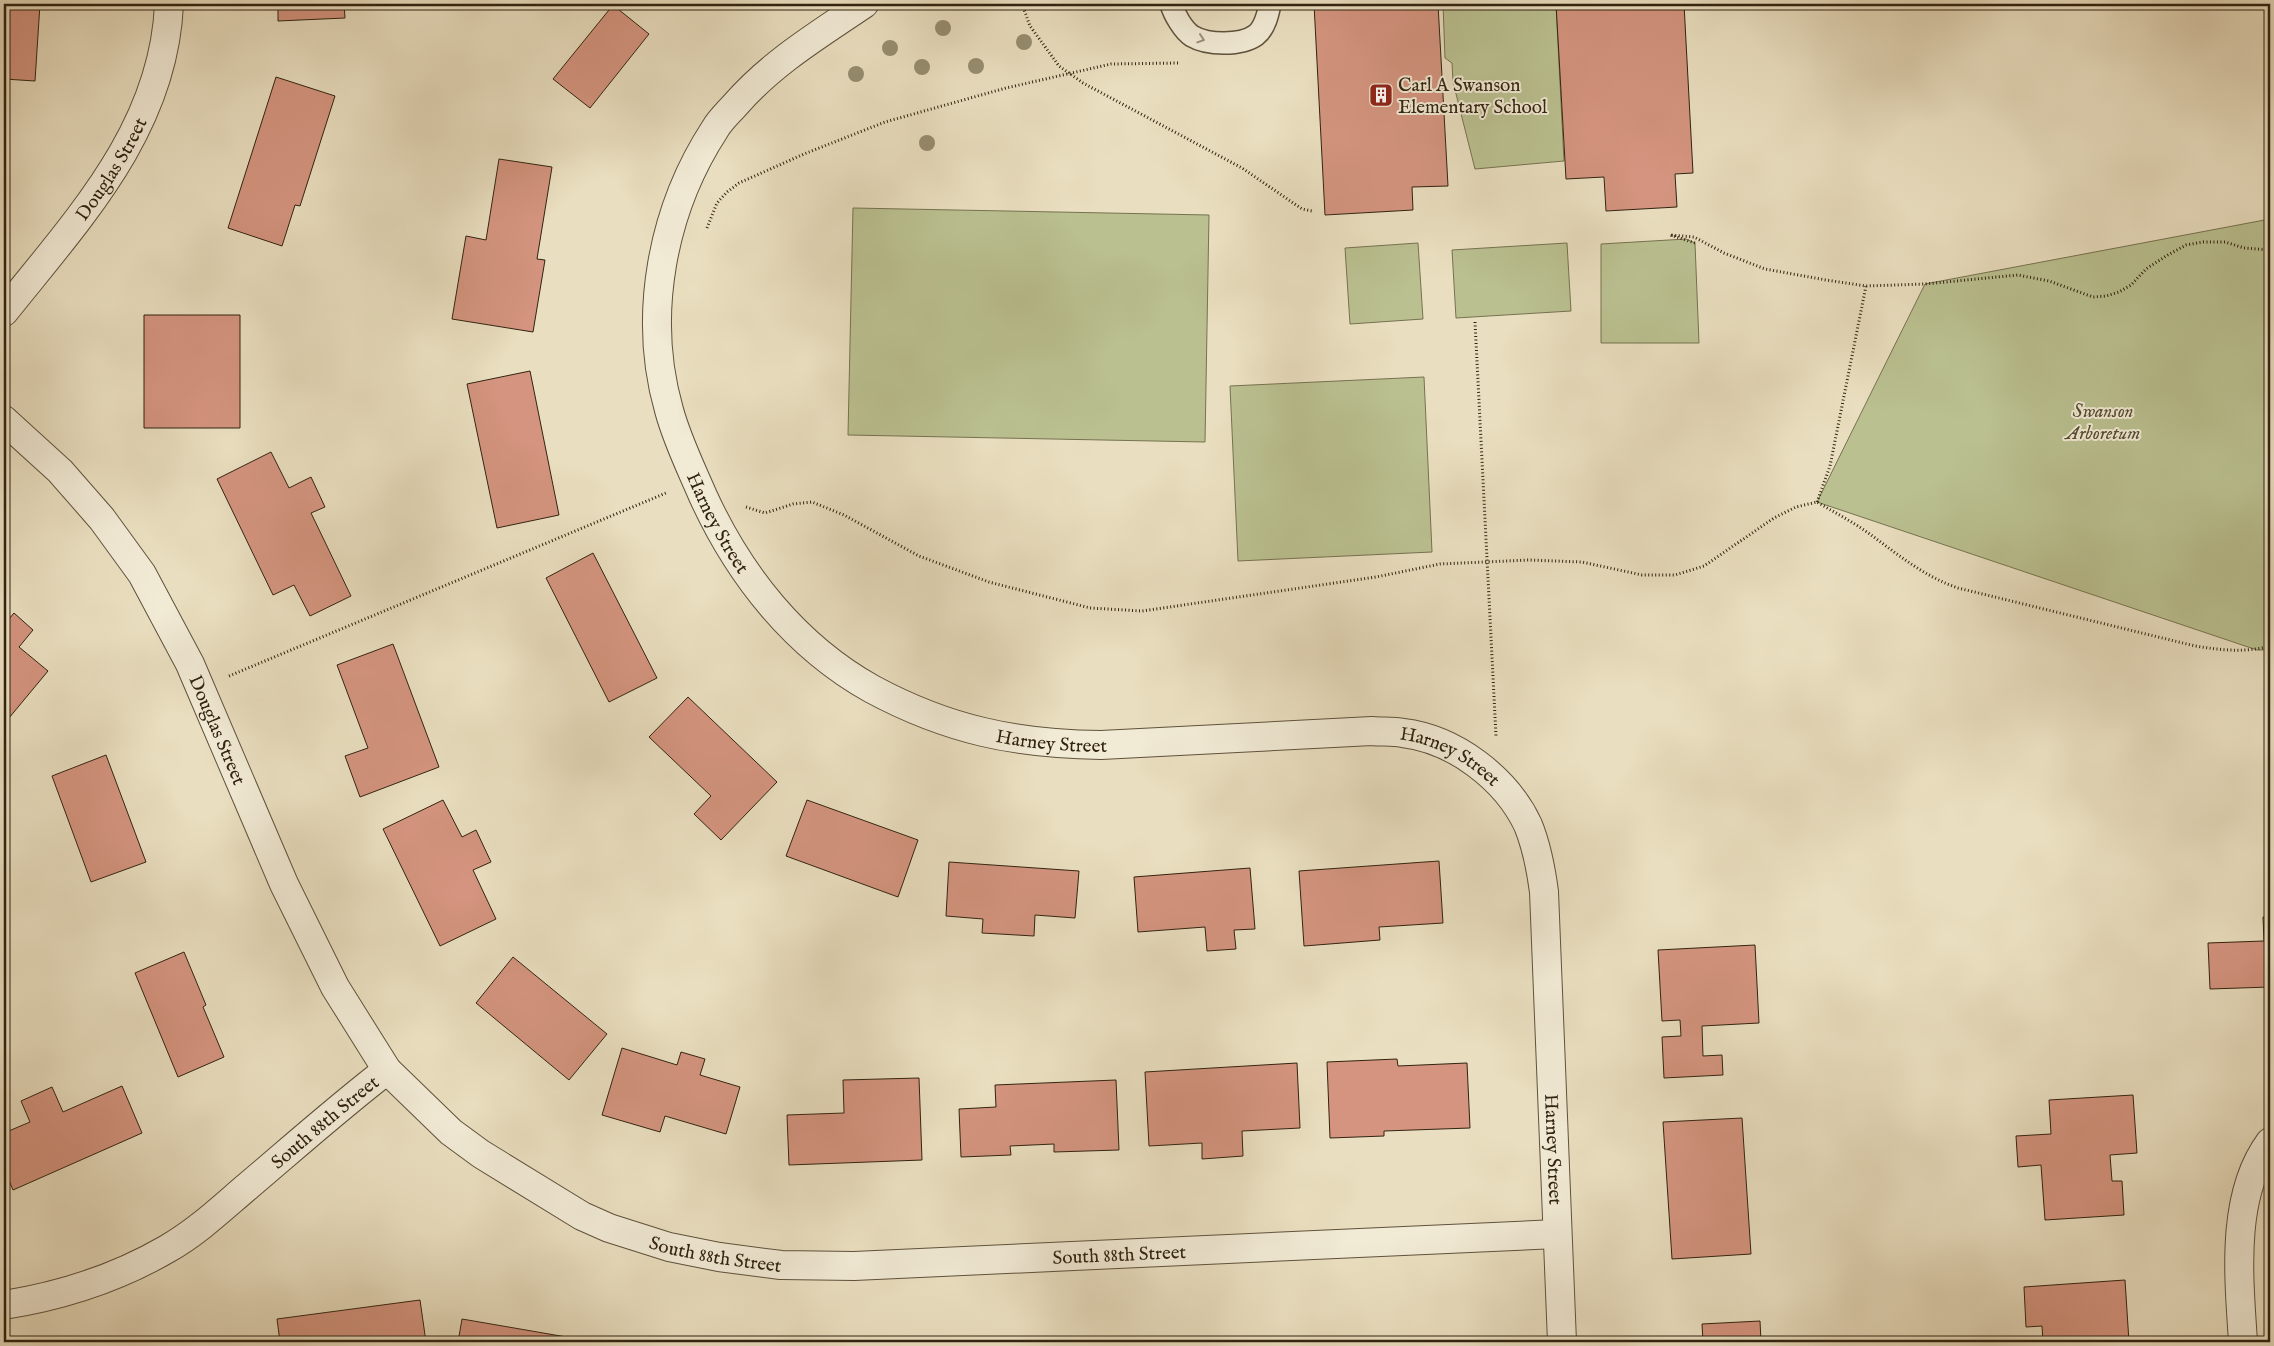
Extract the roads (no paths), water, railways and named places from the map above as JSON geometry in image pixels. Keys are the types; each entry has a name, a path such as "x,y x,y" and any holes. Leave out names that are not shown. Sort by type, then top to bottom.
{"street":[{"name":"Douglas Street","path":"4,312 112,174 142,119 156,83 169,21 169,4"},
{"name":"Harney Street","path":"864,4 781,60 754,83 716,126 698,157 670,227 662,264 658,302 657,340 660,370 668,410 683,452 716,524 738,563 764,598 801,636 833,663 870,687 915,710 980,733 1034,742 1102,745 1372,731 1404,733 1447,745 1464,754 1484,769 1507,792 1527,824 1540,861 1544,892 1556,1234 1562,1342"},
{"name":"Douglas Street","path":"4,420 60,471 102,518 142,574 190,664 284,884 334,988 387,1070"},
{"name":"South 88th Street","path":"4,1305 38,1300 94,1284 167,1249 198,1228 351,1098 387,1070 451,1132 582,1216 609,1228 661,1244 719,1257 782,1265 854,1266 1556,1234"},
{"path":"2242,1342 2240,1263 2242,1221 2249,1184 2262,1153 2270,1142"}],"lane":[{"path":"1171,4 1174,13 1192,36 1208,42 1239,42 1256,34 1268,17 1270,4"}],"place":[{"name":"Carl A Swanson Elementary School","path":"1381,95"}],"park label":[{"name":"Swanson Arboretum","path":"2103,421"}]}
